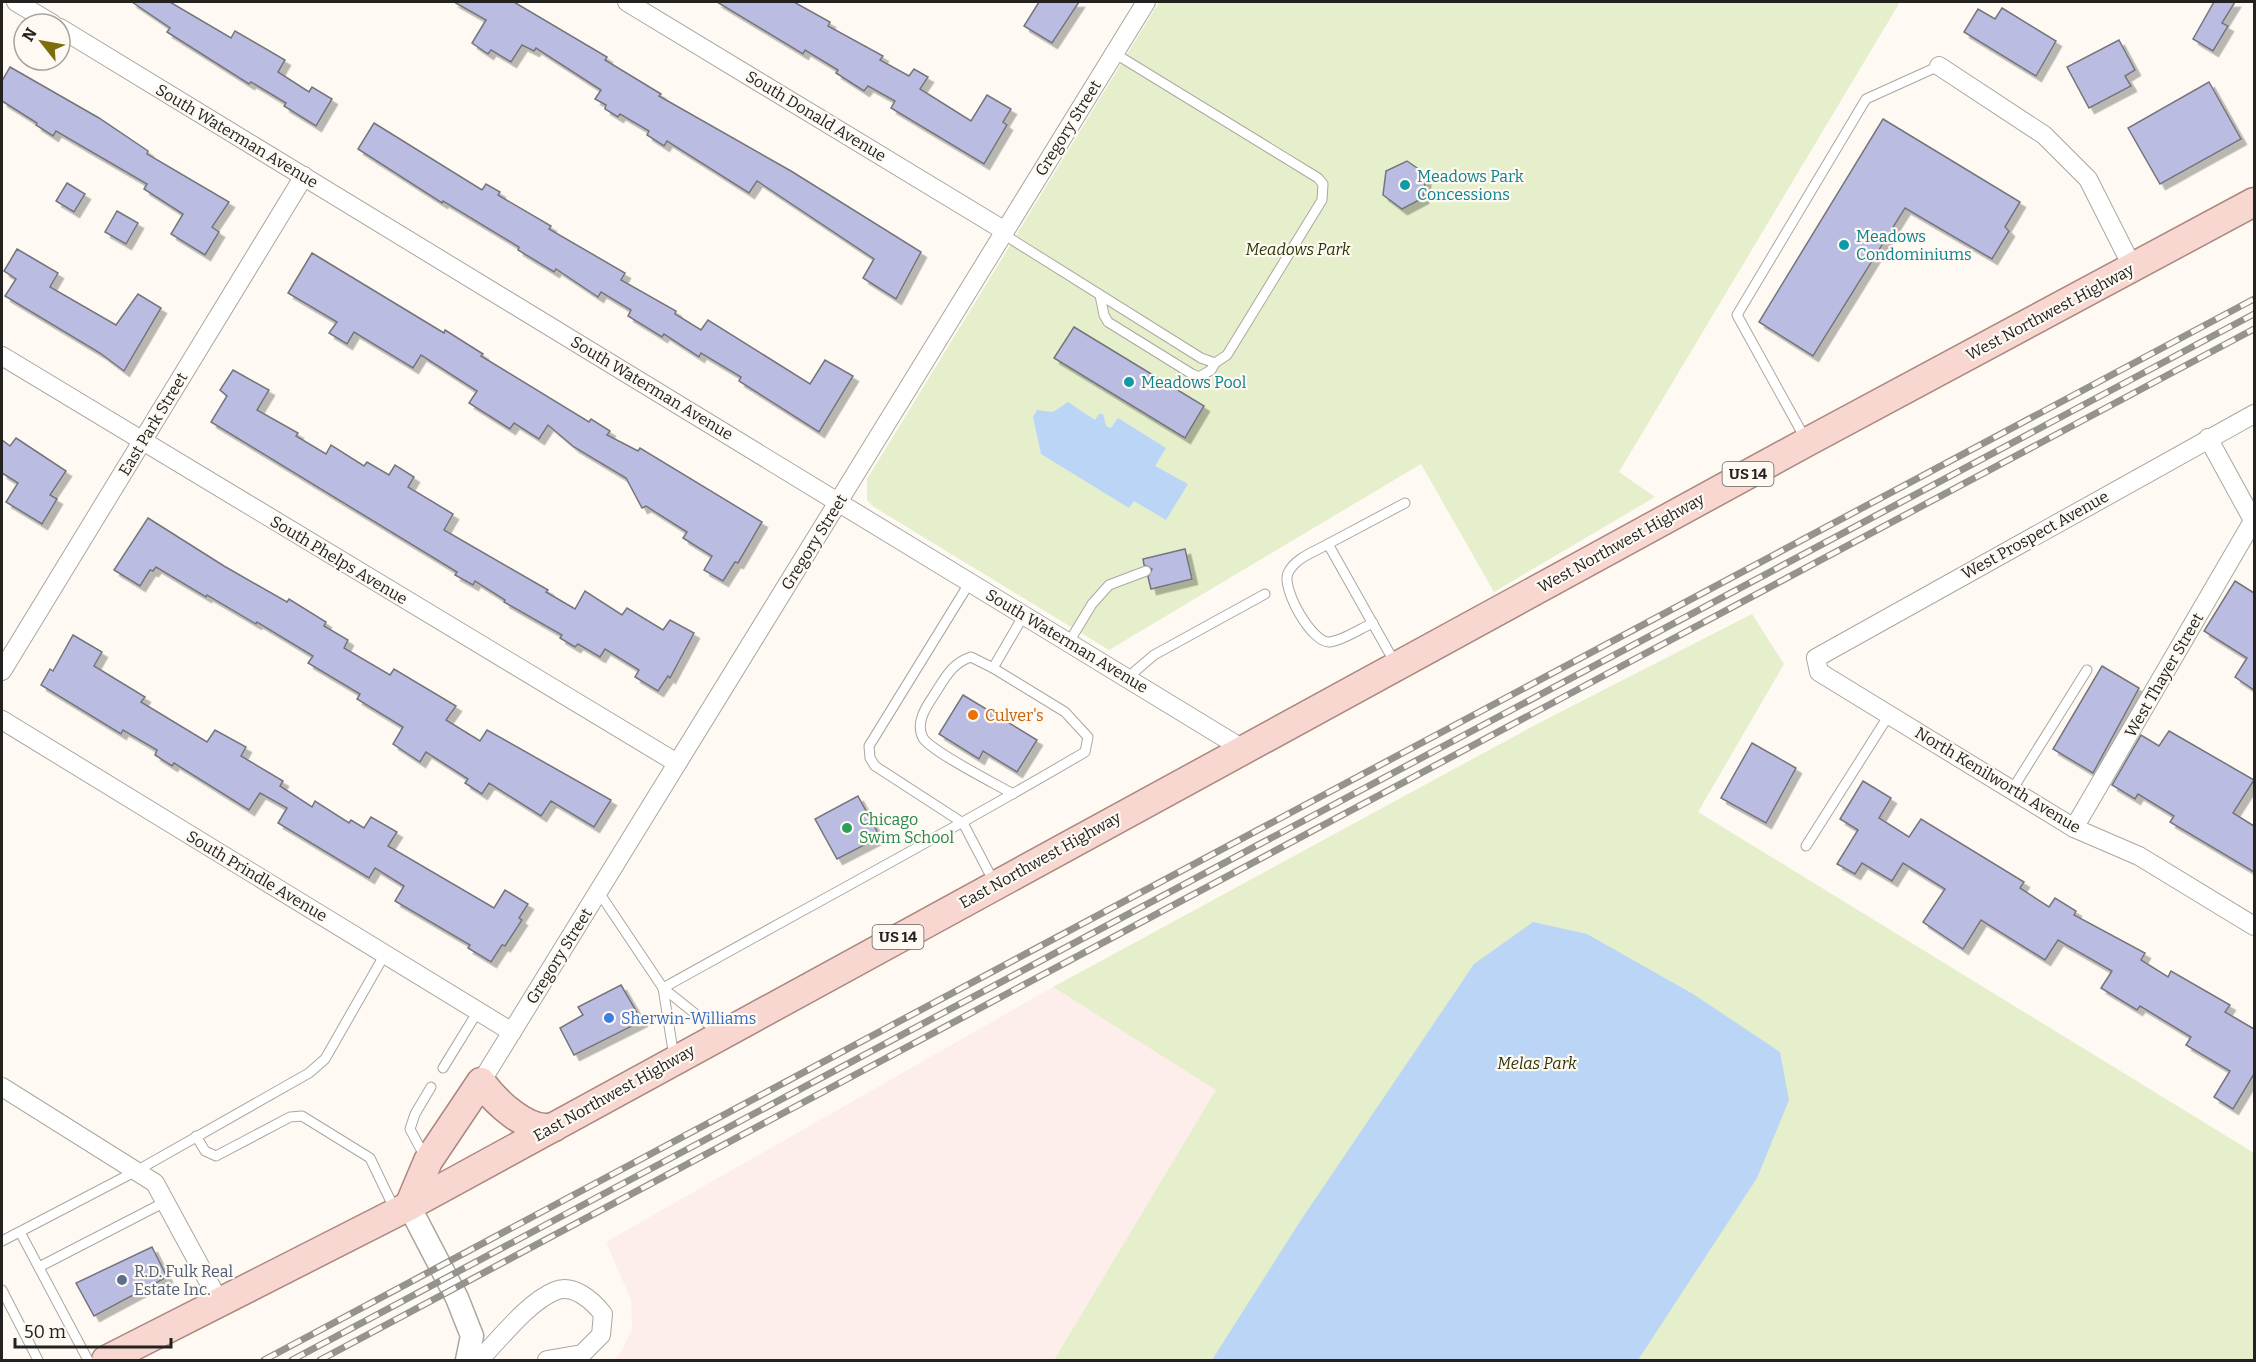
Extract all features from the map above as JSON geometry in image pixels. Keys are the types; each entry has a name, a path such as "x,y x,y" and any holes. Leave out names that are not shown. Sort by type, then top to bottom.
{"main road":[{"name":"West Northwest Highway","path":"1243,748 2254,202"},
{"name":"East Northwest Highway","path":"106,1360 402,1209 1243,748"},
{"path":"402,1209 428,1161 481,1082 498,1101 526,1121 542,1128 554,1127"}],"street":[{"path":"16,2 33,12"},
{"name":"South Donald Avenue","path":"627,2 1004,232"},
{"name":"Gregory Street","path":"481,1082 1146,2"},
{"name":"South Waterman Avenue","path":"72,35 1243,748"},
{"path":"1939,66 2044,135 2088,179 2133,268"},
{"name":"East Park Street","path":"2,672 304,176"},
{"name":"South Phelps Avenue","path":"2,356 677,764"},
{"name":"West Prospect Avenue","path":"1816,658 2254,414"},
{"path":"2208,438 2254,522"},
{"name":"West Thayer Street","path":"2074,828 2254,522"},
{"name":"North Kenilworth Avenue","path":"1816,658 1819,672 1889,715 2074,828 2139,856 2254,926"},
{"name":"South Prindle Avenue","path":"2,720 512,1032"},
{"path":"2,1087 138,1170 155,1183 220,1303"},
{"path":"402,1209 457,1298 472,1335 466,1360"},
{"path":"479,1360 534,1305 557,1290 573,1290 594,1302 603,1314 601,1335 582,1354 547,1360"}],"lane":[{"path":"1100,295 1104,315 1108,322 1192,374 1199,377 1205,375 1215,363 1227,355 1322,200 1323,184 1318,178 1114,53"},
{"path":"1807,442 1737,315 1866,99 1939,66"},
{"path":"1004,232 1201,358 1215,363"},
{"path":"1373,623 1330,642 1320,639 1313,634 1286,588 1286,576 1294,563 1405,503"},
{"path":"1328,544 1397,665"},
{"path":"1069,642 1092,604 1109,585 1146,572"},
{"path":"970,582 869,746 870,758 875,766 963,823 995,885"},
{"path":"1127,678 1154,655 1265,594"},
{"path":"993,668 1024,615"},
{"path":"663,988 895,858 963,823 1013,794 1085,752 1088,737 1065,712 971,657 957,662 920,720 923,737 935,748 1013,794"},
{"path":"2012,790 2087,670"},
{"path":"1806,846 1889,715"},
{"path":"598,891 663,988 721,1034"},
{"path":"2,1241 138,1170 309,1073 325,1059 385,954"},
{"path":"663,988 674,1059"},
{"path":"443,1068 478,1011"},
{"path":"428,1161 415,1142 410,1129 415,1114 431,1087"},
{"path":"196,1136 205,1151 216,1156 290,1117 302,1116 370,1158 402,1209"},
{"path":"39,1267 165,1202"},
{"path":"20,1232 88,1360"},
{"path":"2,1290 38,1360"}],"shaded area":[{"path":"1053,987 1217,1090 1054,1360 613,1360 621,1352 632,1329 631,1300 606,1242"}],"green space":[{"name":"Meadows Park","path":"1159,2 1900,2 1619,472 1655,497 1494,592 1421,464 1109,650 874,507 867,500 867,479"},
{"name":"Melas Park","path":"1752,614 1784,664 1698,812 2254,1153 2254,1360 1054,1360 1216,1090 1053,987 1535,725"}],"water":[{"path":"1068,402 1095,420 1099,414 1103,414 1106,426 1111,428 1118,418 1166,448 1155,466 1188,484 1166,520 1134,501 1129,508 1041,454 1033,417 1037,410 1053,412"},
{"path":"1533,922 1587,934 1693,994 1780,1052 1789,1100 1757,1178 1638,1360 1212,1360 1299,1223 1474,964"}],"building":[{"path":"132,2 170,2 231,38 235,31 285,60 278,72 309,92 312,87 332,99 316,126 284,106 286,103 251,82 249,84 167,32 170,28"},
{"path":"454,2 514,2 607,57 605,60 661,94 659,96 791,171 921,252 896,299 863,278 874,259 757,181 749,193 667,141 664,146 647,135 649,131 620,114 618,117 605,109 606,105 595,99 601,90 536,48 534,51 522,45 511,62 491,50 488,54 472,43 486,20"},
{"path":"717,2 794,2 830,22 828,26 883,56 880,60 909,76 914,69 928,77 920,89 971,121 987,95 1011,109 1003,122 1007,125 984,164 891,108 895,101 868,86 864,91 836,73 838,70 805,50 803,54"},
{"path":"1039,2 1079,2 1052,43 1024,26"},
{"path":"2214,2 2235,2 2222,23 2228,26 2213,51 2193,39"},
{"path":"2002,8 2056,41 2036,76 1964,32 1978,9 1995,19"},
{"path":"2119,40 2135,70 2125,76 2131,86 2089,108 2067,67"},
{"path":"10,67 12,72 19,72 99,118 148,151 147,154 229,202 212,227 219,232 205,255 171,234 183,214 144,189 147,184 56,131 53,136 2,101 2,81"},
{"path":"2209,82 2241,139 2160,184 2128,128"},
{"name":"Meadows Condominiums","path":"1883,119 2020,202 2005,227 2009,231 1992,259 1905,208 1813,356 1759,322"},
{"path":"374,123 482,190 486,184 500,192 498,195 551,226 549,229 625,273 621,280 676,311 675,314 701,330 708,320 810,384 825,360 853,376 819,432 739,381 741,377 701,353 699,357 664,334 662,337 628,316 631,310 601,292 598,297 556,269 554,272 518,250 519,247 443,201 442,203 358,149"},
{"name":"Meadows Park Concessions","path":"1407,161 1426,174 1423,198 1402,209 1383,195 1386,171"},
{"path":"67,183 85,194 74,212 56,201"},
{"path":"117,211 138,223 126,244 105,232"},
{"path":"17,249 58,273 50,287 116,325 138,294 161,308 124,371 100,353 5,296 16,279 4,271"},
{"path":"312,253 444,333 445,330 483,354 481,356 589,422 591,419 610,431 607,435 638,451 640,448 762,522 738,563 735,562 723,581 704,570 712,556 683,538 687,532 646,506 642,508 626,478 574,447 548,425 539,439 514,423 510,429 469,403 477,391 421,355 413,368 354,332 347,344 329,333 337,322 288,293"},
{"name":"Meadows Pool","path":"1074,327 1204,406 1185,438 1054,358"},
{"path":"233,370 269,390 257,410 298,433 296,436 326,454 331,445 364,466 367,462 389,475 395,465 414,477 408,487 453,514 444,530 548,590 546,592 575,609 585,591 622,615 627,608 663,630 670,620 694,633 670,678 668,676 658,691 635,677 639,670 605,649 600,657 578,644 575,647 560,638 562,635 504,602 505,600 475,581 473,585 455,575 457,572 211,422 227,396 220,390"},
{"path":"16,438 66,471 50,495 57,499 42,524 6,502 18,483 2,473 2,440 10,446"},
{"path":"148,518 224,566 287,602 289,599 326,622 324,626 348,640 344,648 390,675 394,669 456,706 446,720 480,741 487,730 611,800 594,827 551,801 541,816 489,783 482,794 465,783 468,779 426,752 420,762 393,744 403,727 357,699 360,694 308,663 313,656 257,622 256,624 207,595 206,597 156,567 153,571 150,570 140,586 114,570"},
{"path":"1185,549 1192,579 1151,589 1148,577 1152,569 1144,565 1143,559"},
{"path":"2235,581 2254,593 2254,690 2235,677 2247,658 2204,631"},
{"path":"73,635 102,652 94,666 145,697 141,702 207,742 215,730 246,747 241,756 283,781 280,786 312,807 315,801 349,823 351,820 364,828 371,817 397,832 388,846 494,908 505,890 528,904 519,918 522,920 505,946 502,945 491,962 468,948 470,945 395,901 404,886 375,868 369,878 278,823 287,808 260,793 249,810 174,763 172,766 155,755 157,750 123,730 121,734 41,685 50,669 53,671"},
{"path":"2102,666 2139,688 2093,773 2053,749"},
{"name":"Culver's","path":"963,695 1037,740 1017,772 983,751 979,759 939,734"},
{"path":"2169,731 2254,780 2233,813 2254,826 2254,872 2170,822 2174,816 2138,794 2135,799 2112,785 2141,735 2159,746"},
{"path":"1752,743 1796,768 1766,823 1721,798"},
{"path":"1863,781 1891,798 1879,818 1909,837 1921,819 2024,882 2020,888 2049,907 2055,898 2076,911 2074,915 2145,953 2141,960 2168,977 2171,971 2230,1005 2225,1012 2254,1029 2254,1074 2233,1109 2214,1097 2230,1071 2186,1045 2191,1037 2140,1006 2137,1010 2101,988 2112,971 2058,940 2045,960 1981,920 1963,949 1923,922 1945,889 1903,863 1892,881 1862,863 1855,874 1837,864 1858,830 1840,819"},
{"name":"Chicago Swim School","path":"858,796 880,837 837,859 815,819"},
{"name":"Sherwin-Williams","path":"621,985 642,1021 574,1055 560,1028 583,1015 578,1007"},
{"name":"R.D. Fulk Real Estate Inc.","path":"152,1247 167,1277 94,1316 76,1283"}],"railway":[{"path":"264,1360 2254,299"},
{"path":"292,1360 2254,314"},
{"path":"320,1360 2254,329"}],"place":[{"name":"Meadows Park Concessions","path":"1405,185"},
{"name":"Meadows Condominiums","path":"1844,245"},
{"name":"Meadows Pool","path":"1129,382"},
{"name":"Culver's","path":"973,715"},
{"name":"Chicago Swim School","path":"847,828"},
{"name":"Sherwin-Williams","path":"609,1018"},
{"name":"R.D. Fulk Real Estate Inc.","path":"122,1280"}]}
